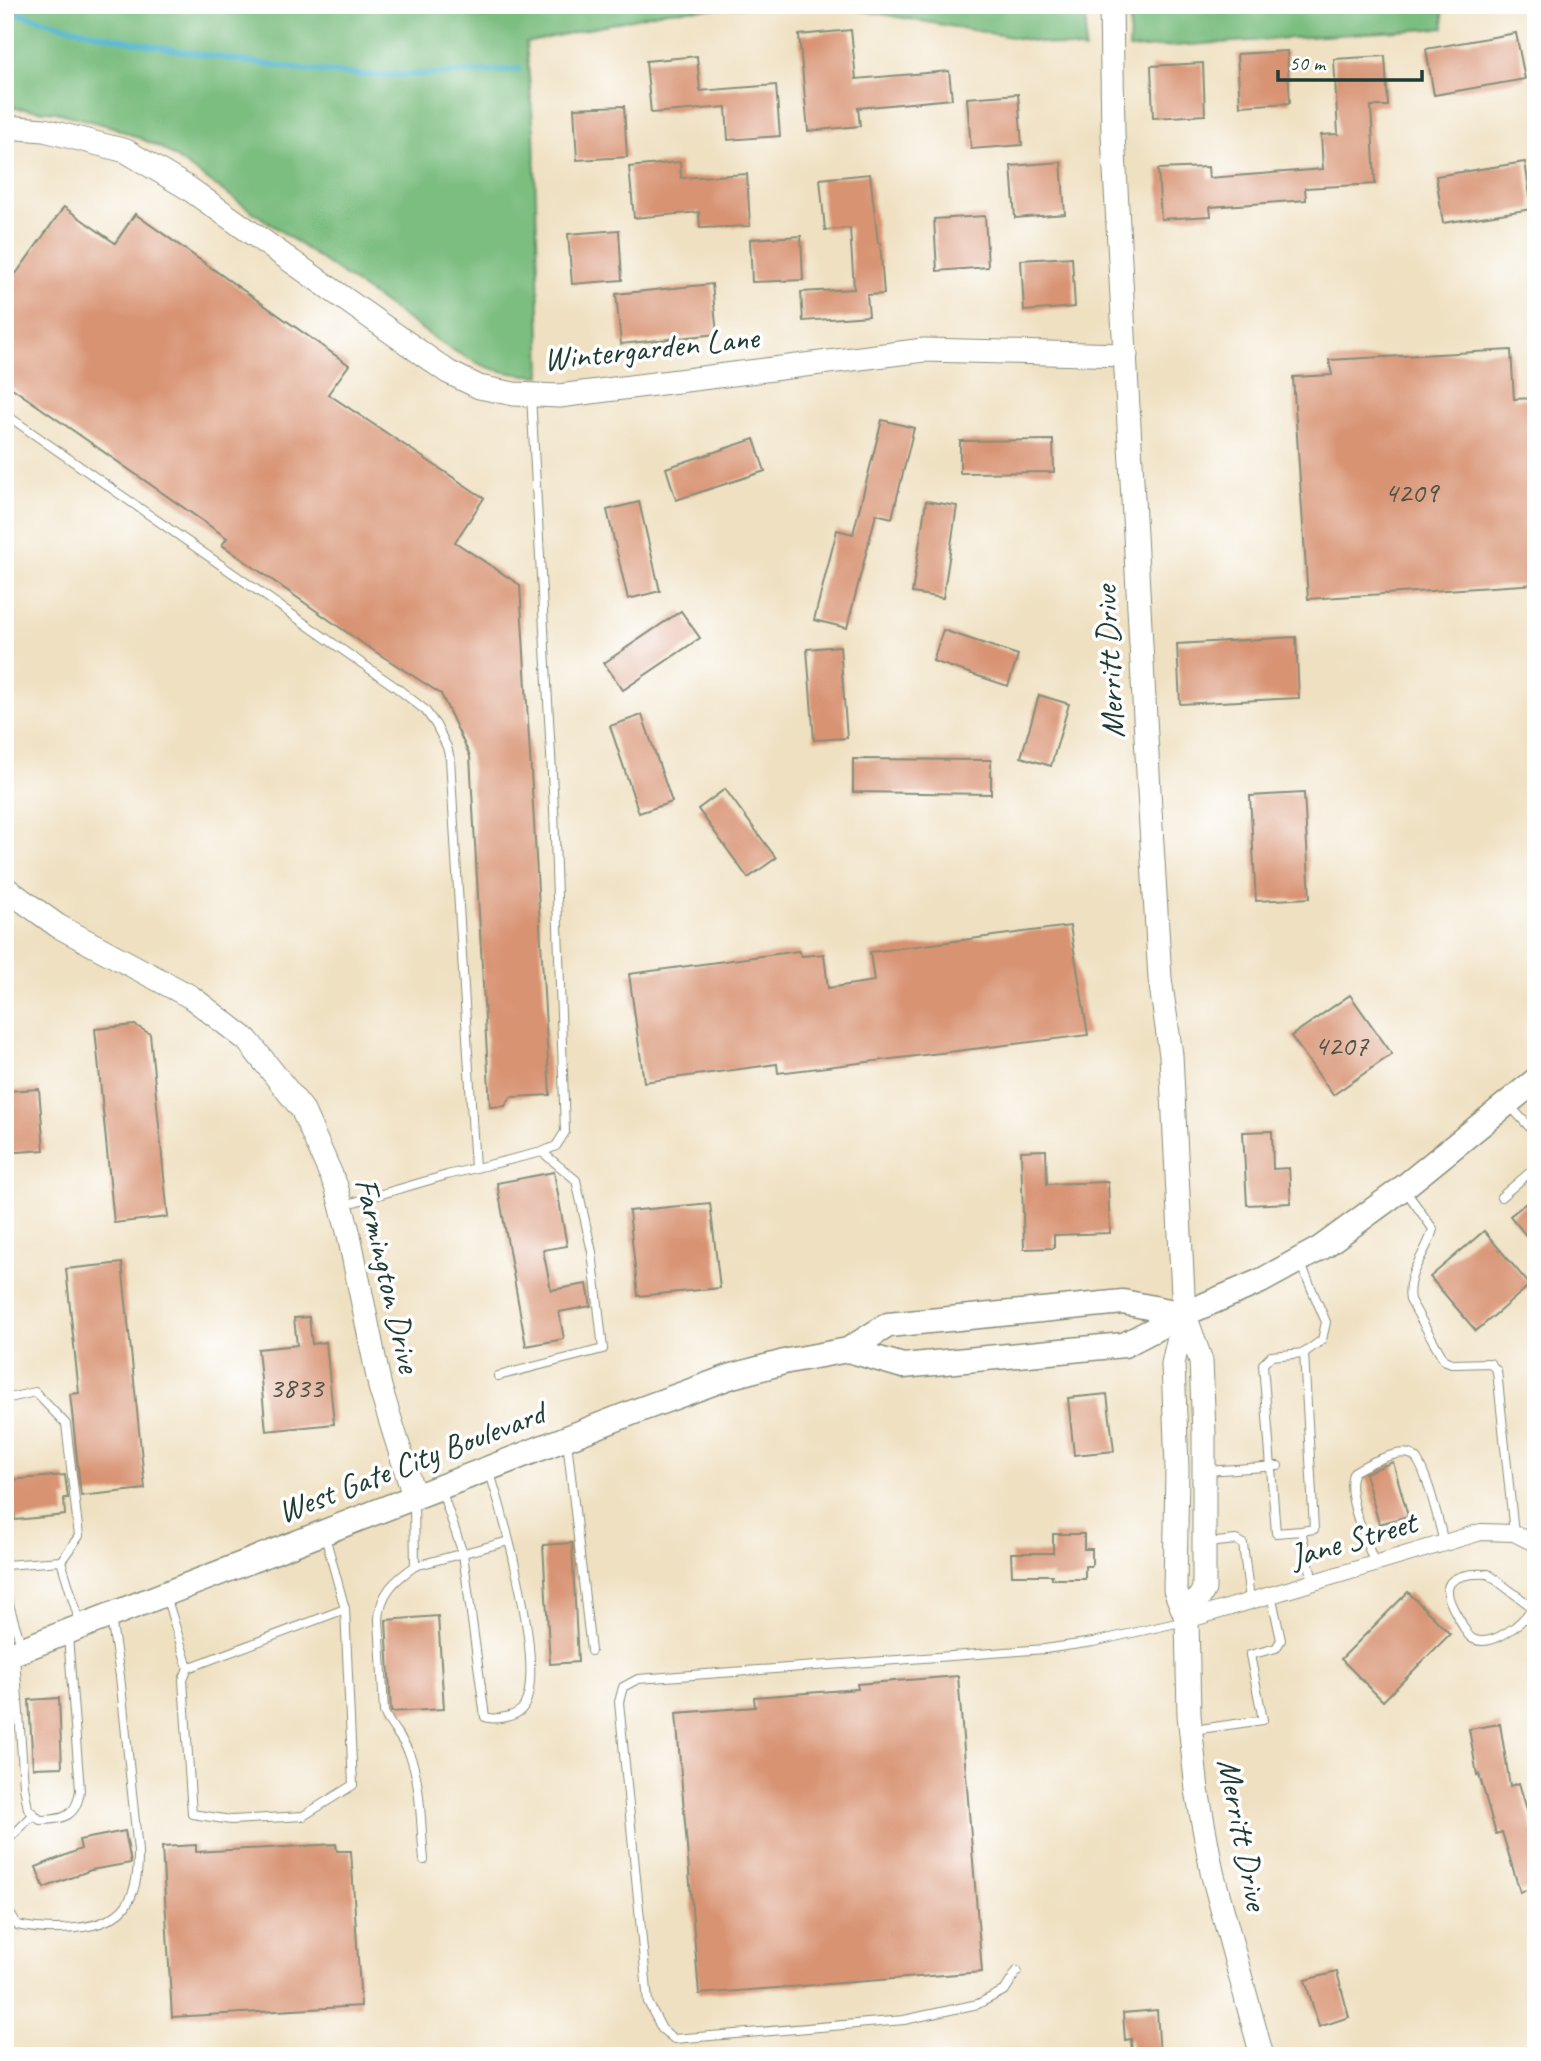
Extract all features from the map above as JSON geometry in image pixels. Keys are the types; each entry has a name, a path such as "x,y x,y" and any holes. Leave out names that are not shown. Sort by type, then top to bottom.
{"main road":[{"name":"West Gate City Boulevard","path":"848,1350 903,1366 1124,1345 1184,1314 1261,1281 1321,1248 1403,1188 1536,1080"},
{"name":"West Gate City Boulevard","path":"14,1653 414,1496 732,1376 788,1361 848,1350 888,1325 1123,1302 1184,1314"}],"street":[{"name":"Merritt Drive","path":"1111,5 1113,134 1160,979 1171,1055 1184,1314 1173,1364 1177,1468 1175,1590 1188,1620 1191,1731 1197,1790 1212,1872 1262,2056"},
{"name":"Wintergarden Lane","path":"5,127 44,130 126,151 188,188 448,372 479,387 514,394 559,396 924,351 1126,355"},
{"name":"Farmington Drive","path":"5,888 58,926 191,997 247,1040 302,1109 336,1186 349,1235 380,1387 414,1496"},
{"name":"Merritt Drive","path":"1184,1314 1201,1361 1204,1471 1203,1589 1188,1620"},
{"name":"Jane Street","path":"1188,1620 1481,1532 1514,1533 1536,1544"}],"lane":[{"path":"341,1206 542,1152 556,1146 565,1132 554,809 531,395"},
{"path":"5,414 364,664 425,710 436,724 450,759 475,1168"},
{"path":"1508,1104 1536,1135"},
{"path":"498,1376 603,1349 592,1252 576,1180 542,1152"},
{"path":"1501,1197 1536,1167"},
{"path":"1403,1188 1433,1229 1430,1240 1419,1256 1408,1289 1410,1300 1444,1360 1454,1364 1490,1363 1497,1371 1514,1533"},
{"path":"1299,1259 1326,1322 1322,1340 1304,1353 1271,1356 1263,1364 1273,1438 1277,1496 1276,1533 1314,1529 1305,1464 1302,1386 1304,1353"},
{"path":"1265,1388 1275,1387"},
{"path":"5,1399 35,1392 66,1424 79,1536 61,1561 75,1629 80,1790 78,1804 71,1813 61,1818 40,1820 28,1809 14,1653 5,1591"},
{"path":"567,1438 591,1651"},
{"path":"1375,1564 1350,1479 1353,1472 1384,1458 1404,1453 1413,1455 1417,1460 1429,1489 1444,1543"},
{"path":"1204,1471 1274,1466"},
{"path":"440,1486 463,1554 485,1717 491,1719 514,1715 522,1710 525,1704 529,1690 530,1665 525,1618 506,1525 489,1468"},
{"path":"414,1496 415,1566"},
{"path":"165,1594 188,1668 183,1680 192,1814 231,1820 303,1816 353,1785 345,1609 324,1531"},
{"path":"1301,1531 1313,1581"},
{"path":"1204,1543 1237,1540 1243,1544 1250,1600"},
{"path":"424,1860 414,1765 408,1750 389,1725 384,1712 379,1619 382,1599 386,1591 415,1566 509,1541"},
{"path":"5,1565 61,1561"},
{"path":"1488,1574 1534,1610 1517,1627 1483,1642 1474,1640 1469,1637 1456,1614 1448,1587 1452,1581 1465,1575 1488,1574"},
{"path":"1191,1731 1263,1720 1250,1655 1276,1648 1281,1640 1271,1594"},
{"path":"188,1668 345,1609"},
{"path":"5,1905 17,1925 70,1928 105,1923 117,1916 128,1904 135,1890 138,1851 120,1676 110,1615"},
{"path":"1017,1970 1005,1990 978,2004 904,2020 674,2039 662,2029 648,2002 619,1702 623,1686 638,1679 1045,1649 1093,1642 1188,1620"},
{"path":"5,1843 34,1814"}],"green space":[{"path":"5,5 777,5 667,11 526,43 534,133 541,376 492,369 447,347 160,147 113,127 56,112 5,107"},
{"path":"830,5 1087,5 1085,50"},
{"path":"1131,5 1442,5 1444,28 1129,49"}],"building":[{"path":"851,30 856,79 949,71 952,99 858,108 860,126 808,131 799,35"},
{"path":"1516,33 1525,79 1434,95 1426,49"},
{"path":"1287,51 1290,103 1240,106 1237,54"},
{"path":"697,56 700,91 776,85 780,136 728,140 726,107 651,113 646,61"},
{"path":"1385,56 1388,106 1371,106 1375,184 1305,188 1306,200 1210,207 1211,216 1161,219 1158,169 1208,167 1209,178 1323,169 1321,135 1338,134 1334,59"},
{"path":"1203,63 1205,115 1153,118 1151,66"},
{"path":"1018,94 1022,145 971,149 967,98"},
{"path":"624,106 627,157 577,160 574,108"},
{"path":"680,162 681,178 747,174 750,226 700,228 699,212 634,218 629,167"},
{"path":"1061,162 1065,214 1015,218 1011,166"},
{"path":"1525,162 1532,209 1443,223 1436,176"},
{"path":"870,174 884,294 867,295 869,316 803,321 801,292 854,289 850,228 825,230 820,179"},
{"path":"64,207 115,243 135,214 349,365 328,394 484,498 455,542 520,585 550,1095 511,1097 505,1106 490,1107 470,756 441,694 365,645 222,545 227,538 5,383 5,289"},
{"path":"985,216 988,267 937,271 934,219"},
{"path":"619,230 622,280 572,284 568,234"},
{"path":"801,236 803,280 752,282 750,239"},
{"path":"1072,257 1075,307 1024,311 1021,260"},
{"path":"712,284 717,334 621,344 616,294"},
{"path":"1511,350 1514,399 1536,398 1536,584 1308,599 1293,377 1332,375 1329,360"},
{"path":"882,420 914,428 892,518 876,514 847,628 814,620 837,530 853,534"},
{"path":"754,439 765,471 676,500 666,468"},
{"path":"1053,440 1054,472 960,473 960,441"},
{"path":"926,501 957,506 943,598 912,593"},
{"path":"639,502 660,591 628,599 607,510"},
{"path":"681,611 700,638 623,690 604,663"},
{"path":"943,630 1018,655 1008,686 933,661"},
{"path":"1296,637 1299,698 1180,704 1177,644"},
{"path":"840,646 847,738 814,740 807,649"},
{"path":"1039,695 1069,704 1051,766 1021,757"},
{"path":"642,715 672,802 639,813 610,726"},
{"path":"853,759 991,760 991,794 853,792"},
{"path":"725,789 776,858 748,878 698,809"},
{"path":"1304,793 1310,898 1256,901 1250,796"},
{"path":"1070,926 1088,1035 778,1073 777,1064 644,1082 629,974 798,951 802,956 824,954 828,988 874,981 870,952"},
{"path":"1350,995 1392,1054 1333,1095 1291,1036"},
{"path":"135,1025 150,1034 168,1217 114,1223 95,1029"},
{"path":"39,1089 44,1150 5,1153 5,1091"},
{"path":"1272,1131 1273,1169 1289,1168 1291,1203 1247,1205 1243,1132"},
{"path":"1046,1150 1047,1184 1108,1182 1110,1233 1054,1235 1054,1248 1024,1249 1021,1151"},
{"path":"554,1172 567,1246 543,1250 551,1290 587,1284 591,1306 559,1312 564,1339 526,1346 497,1183"},
{"path":"1536,1195 1536,1248 1510,1216"},
{"path":"710,1203 720,1288 638,1296 629,1211"},
{"path":"1484,1231 1530,1285 1476,1331 1430,1277"},
{"path":"122,1263 145,1489 81,1496 70,1394 79,1393 66,1269"},
{"path":"309,1317 312,1344 326,1342 334,1424 266,1431 258,1349 297,1345 294,1318"},
{"path":"1107,1394 1114,1451 1074,1455 1068,1398"},
{"path":"1393,1462 1408,1516 1379,1524 1365,1473"},
{"path":"65,1475 68,1498 64,1498 65,1515 15,1520 11,1480"},
{"path":"1053,1534 1084,1534 1084,1549 1092,1549 1092,1566 1085,1566 1085,1579 1052,1579 1052,1575 1012,1575 1011,1553 1053,1553"},
{"path":"572,1543 578,1662 550,1664 543,1545"},
{"path":"1408,1592 1450,1634 1383,1701 1341,1659"},
{"path":"438,1616 444,1709 391,1712 386,1620"},
{"path":"958,1676 982,1972 699,1994 676,1713 755,1707 754,1697 858,1689 857,1684"},
{"path":"59,1698 62,1767 33,1768 29,1700"},
{"path":"1500,1724 1510,1786 1519,1783 1536,1840 1536,1887 1520,1892 1502,1832 1496,1834 1479,1774 1477,1775 1469,1729"},
{"path":"125,1831 131,1863 91,1870 44,1888 36,1867 81,1849 79,1840"},
{"path":"336,1844 337,1851 351,1851 361,2006 172,2017 162,1847 196,1845 196,1852"},
{"path":"1337,1972 1349,2017 1319,2027 1305,1980"},
{"path":"1157,2010 1160,2056 1132,2056 1131,2039 1125,2040 1123,2013"}],"waterway":[{"path":"5,9 123,40 308,70 389,75 519,69"}]}
